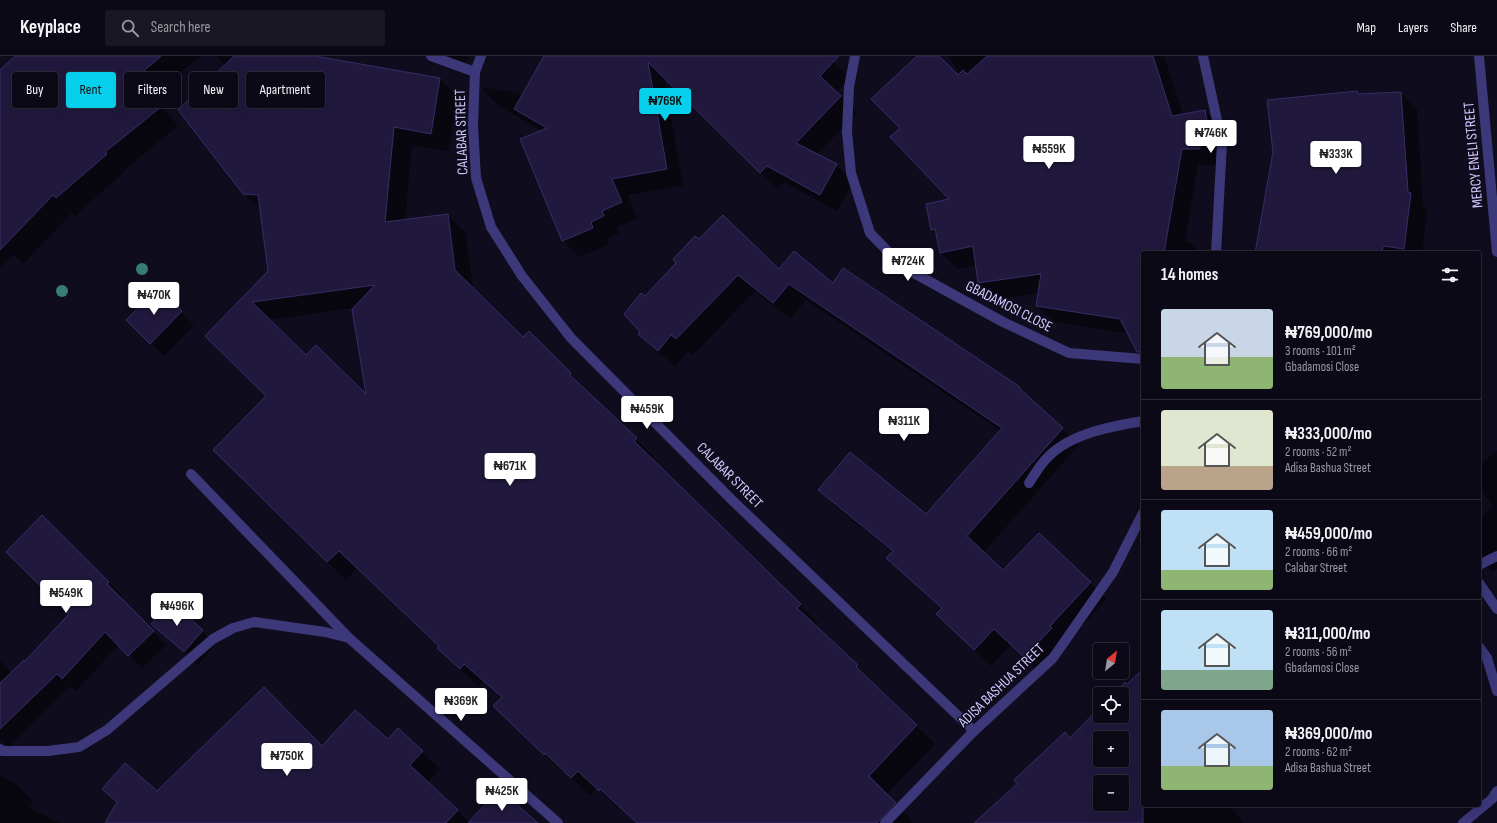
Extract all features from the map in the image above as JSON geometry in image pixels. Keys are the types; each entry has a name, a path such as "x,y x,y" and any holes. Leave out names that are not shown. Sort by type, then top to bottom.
{"street":[{"path":"431,56 475,72"},
{"name":"CALABAR STREET","path":"481,56 475,72 472,124 476,178 491,227 522,276 571,338 733,501 974,731"},
{"name":"GBADAMOSI CLOSE","path":"855,56 848,87 847,132 851,173 870,233 903,267 1010,325 1069,353 1141,358"},
{"path":"1204,56 1222,143 1216,251"},
{"name":"MERCY ENELI STREET","path":"1479,56 1497,252"},
{"path":"1029,483 1049,456 1070,441 1106,428 1141,421"},
{"path":"191,474 349,638 558,823"},
{"name":"ADISA BASHUA STREET","path":"885,823 974,731 1053,658 1114,572 1141,517"},
{"path":"1481,564 1497,556"},
{"path":"1481,586 1497,609"},
{"path":"0,749 2,751 48,751 79,748 107,730 213,639 233,628 254,622 325,632 349,638"},
{"path":"1481,650 1487,658 1497,691"},
{"path":"1463,823 1492,799 1497,791"}],"building":[{"path":"15,56 161,56 143,72 124,72 124,108 160,108 105,152 107,154 56,198 53,195 0,250 0,70"},
{"path":"234,56 315,56 440,78 431,134 394,127 385,222 448,214 455,270 523,337 529,331 571,373 570,375 637,438 634,441 801,604 797,608 858,665 856,667 917,725 869,776 896,803 877,823 637,823 578,771 571,778 545,753 544,755 493,706 502,697 464,664 460,669 437,648 439,646 339,551 327,562 213,450 266,396 205,336 268,271 258,195 243,194 178,110 189,99 189,108 238,108 238,72 217,72","holes":["375,285 352,309 366,394 316,345 306,355 252,302"]},
{"path":"544,56 839,56 820,76 841,96 796,143 837,164 820,195 767,166 760,173 648,62 667,169 612,179 622,202 602,211 604,216 591,222 593,228 562,241 520,139 547,128 514,109"},
{"path":"917,56 939,56 958,75 963,70 967,74 987,56 1153,56 1172,116 1205,110 1210,136 1200,138 1200,149 1182,149 1164,251 1141,251 1141,352 1137,352 1120,319 1036,306 1041,274 978,283 973,246 940,253 935,229 931,230 926,204 949,199 890,137 900,128 871,99"},
{"path":"1357,91 1358,94 1401,92 1408,192 1411,193 1404,249 1383,246 1382,251 1255,251 1273,152 1267,100"},
{"path":"723,215 779,269 794,251 833,283 843,268 1020,387 1019,388 1063,428 967,536 1003,570 1039,533 1091,582 1050,626 1052,628 1024,657 994,629 974,650 936,614 942,608 886,558 893,551 818,490 850,452 926,514 1002,428 789,284 773,303 738,275 676,339 671,335 658,351 638,334 640,332 624,314 641,293 645,296 676,263 673,259 695,236 699,239"},
{"path":"158,288 182,311 150,344 126,320"},
{"path":"42,515 109,582 107,584 154,631 128,656 105,632 62,679 57,674 0,729 0,683 24,660 25,661 69,614 6,552"},
{"path":"171,602 203,630 184,652 151,624"},
{"path":"1141,671 1141,807 1143,807 1143,823 974,823 1017,784 1014,780 1065,732 1070,738 1093,714 1093,723 1129,723 1129,687 1120,687 1125,682 1127,684"},
{"path":"264,687 322,746 355,710 388,739 398,728 423,751 410,765 458,810 446,823 105,823 117,802 102,789 125,763 157,791"},
{"path":"499,789 538,823 468,823"}]}
